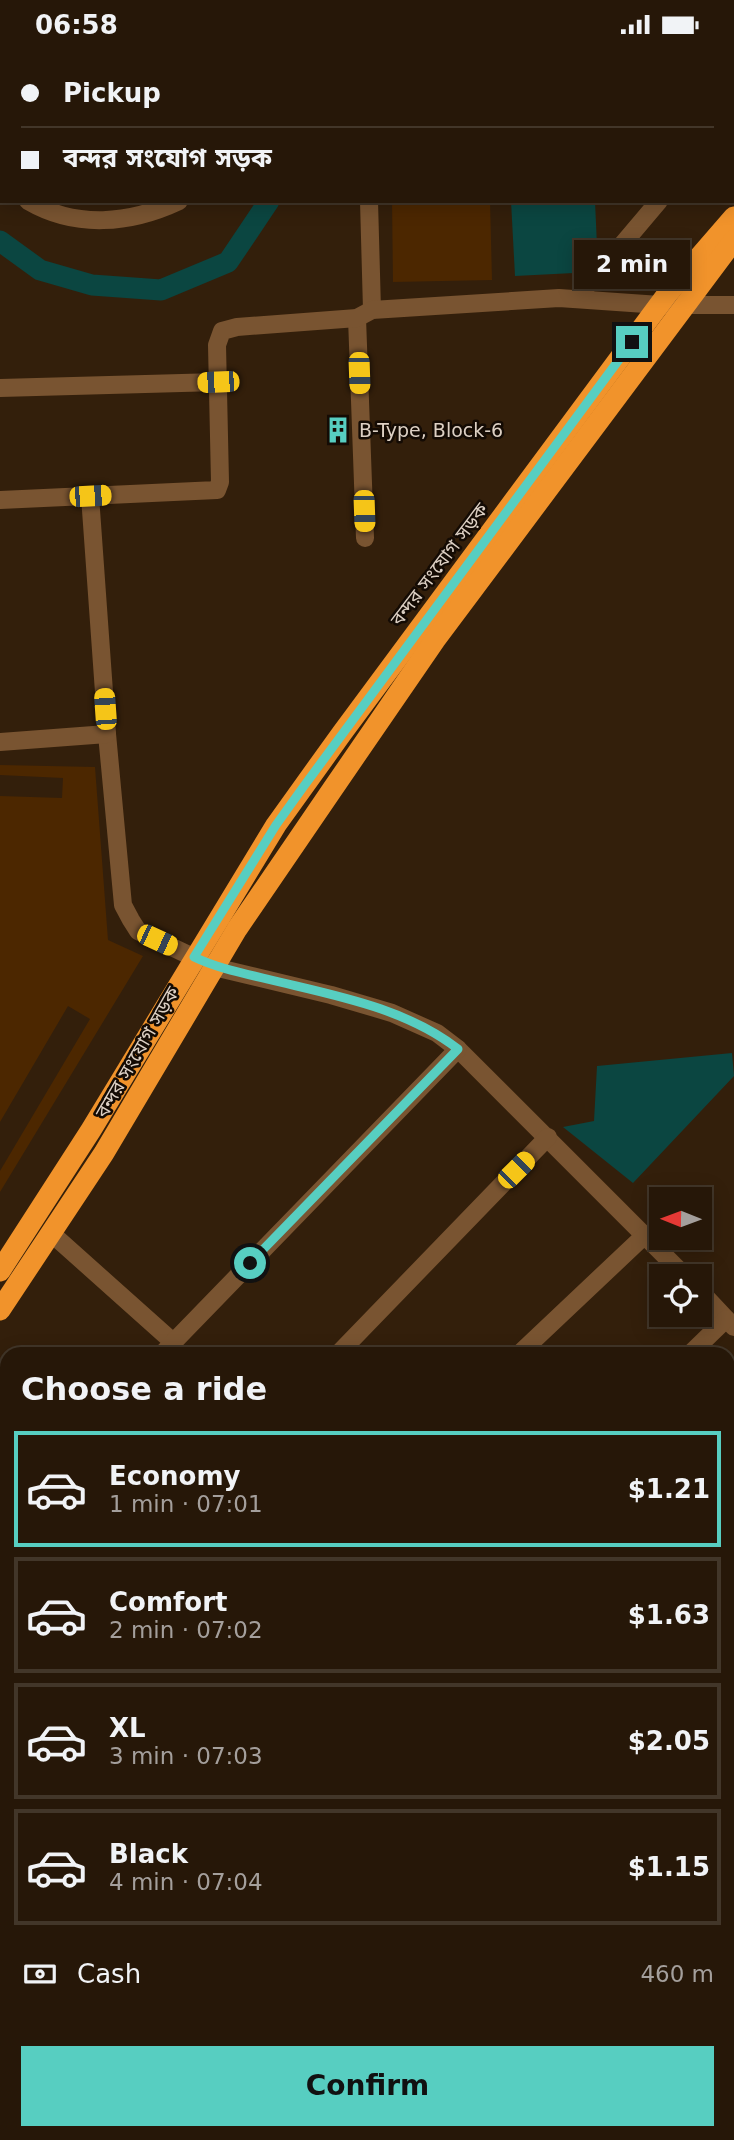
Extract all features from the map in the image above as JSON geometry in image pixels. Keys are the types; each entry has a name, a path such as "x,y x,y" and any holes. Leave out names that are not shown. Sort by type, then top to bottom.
{"highway":[{"name":"বন্দর সংযোগ সড়ক","path":"0,1271 91,1130 276,825 660,305 706,247 734,217"},
{"name":"বন্দর সংযোগ সড়ক","path":"0,1310 137,1100 214,967 435,640 734,240"}],"street":[{"path":"32,203 63,217 98,221 169,203"},
{"path":"365,538 364,314 369,203"},
{"path":"577,298 657,203"},
{"path":"0,500 217,490 220,482 218,345 222,331 237,327 364,314 577,298 660,305 734,305"},
{"path":"0,388 218,382"},
{"path":"90,496 107,734 123,905 138,931 214,967 331,995 392,1013 437,1033 458,1049 674,1264"},
{"path":"0,742 107,734"},
{"path":"168,1347 458,1049"},
{"path":"345,1347 548,1137"},
{"path":"51,1233 166,1347"},
{"path":"527,1347 646,1235"},
{"path":"699,1347 730,1323 712,1304"}],"shaded area":[{"path":"392,203 490,203 492,280 393,282"},
{"path":"0,765 95,767 108,940 143,956 0,1192 0,1171 90,1019 68,1006 0,1122 0,796 62,798 63,778 0,775"}],"water":[{"path":"511,203 595,203 597,246 574,273 515,276"},
{"path":"732,1053 734,1076 633,1183 563,1127 594,1121 597,1066"}],"waterway":[{"path":"0,241 40,270 92,285 161,290 228,262 268,203"}],"place":[{"name":"B-Type, Block-6","path":"338,430"}],"route":[{"path":"250,1263 458,1049 437,1033 392,1013 331,995 214,967 194,957 276,825 632,342"}]}
